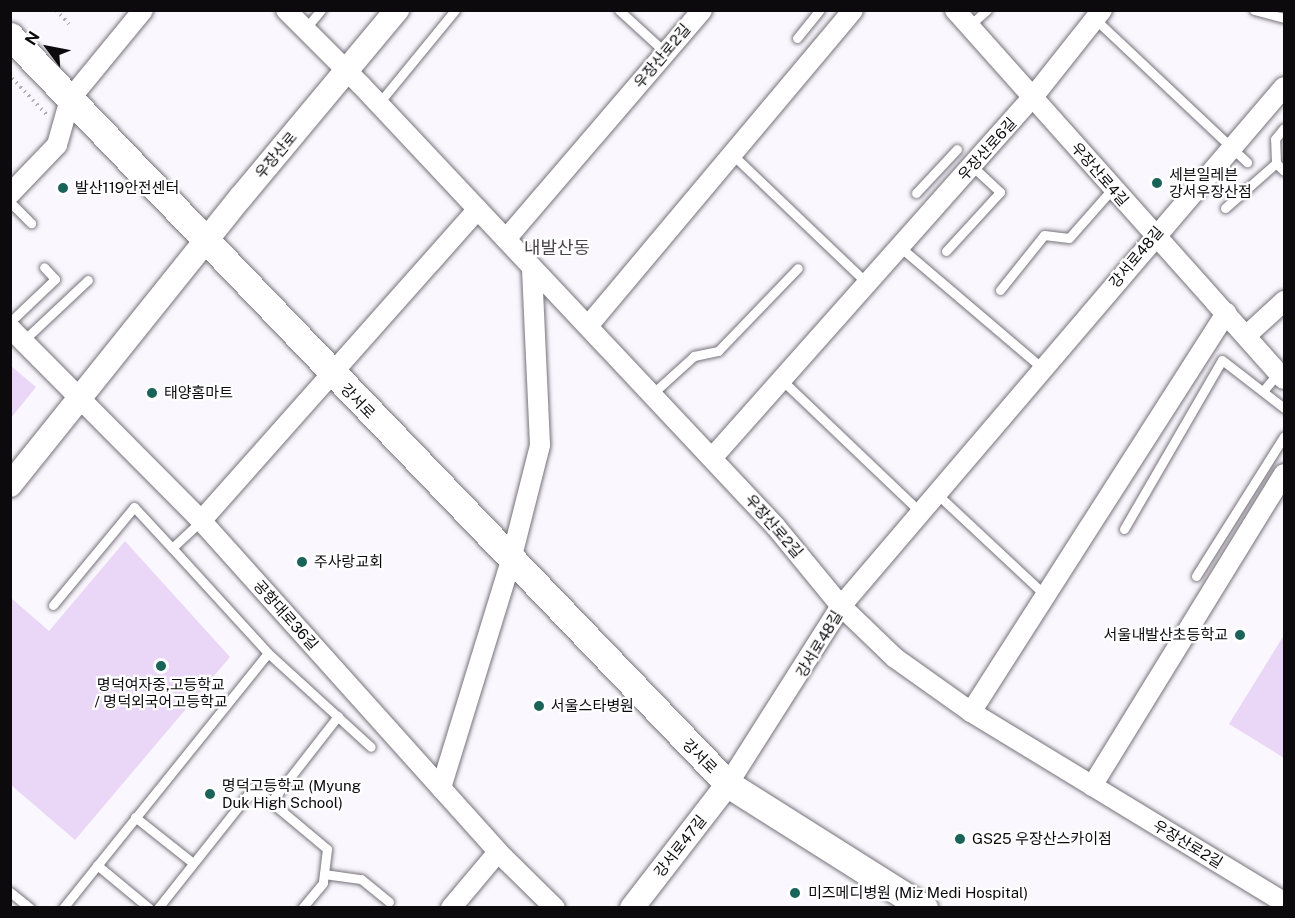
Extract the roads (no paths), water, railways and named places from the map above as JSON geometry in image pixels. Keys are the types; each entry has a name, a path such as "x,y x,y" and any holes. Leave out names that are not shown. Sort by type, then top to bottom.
{"main road":[{"name":"강서로","path":"10,36 728,784 924,908"}],"street":[{"path":"10,194 57,146 70,99 143,10"},
{"path":"286,10 348,70"},
{"name":"우장산로","path":"205,241 397,10"},
{"name":"우장산로2길","path":"506,239 702,10"},
{"name":"우장산로4길","path":"955,10 1154,235 1282,375"},
{"path":"588,326 733,155 843,14"},
{"name":"우장산로6길","path":"712,459 1033,97 1099,15"},
{"name":"우장산로2길","path":"348,70 777,527 841,606 895,658 972,712 1284,902"},
{"name":"강서로48길","path":"728,784 841,606 1154,235 1284,87"},
{"name":"강서로","path":"201,521 330,371 478,209"},
{"path":"10,485 205,241"},
{"path":"441,788 511,560 540,445 532,267"},
{"path":"1246,336 1284,301"},
{"path":"972,712 1226,313"},
{"name":"공항대로36길","path":"17,335 201,521 498,852 555,908"},
{"path":"1092,786 1284,474"},
{"name":"강서로47길","path":"632,908 728,784"},
{"path":"451,908 498,852"}],"lane":[{"path":"304,29 321,10"},
{"path":"379,103 455,10"},
{"path":"619,10 666,52"},
{"path":"797,38 820,10"},
{"path":"969,26 987,10"},
{"path":"1254,10 1284,18"},
{"path":"1099,15 1247,162"},
{"path":"1284,128 1275,139 1276,163 1284,171"},
{"path":"916,193 957,149"},
{"path":"733,155 867,283"},
{"path":"1225,208 1276,163"},
{"path":"946,251 1000,192 972,166"},
{"path":"938,168 956,184"},
{"path":"1000,290 1044,235 1069,238 1113,188"},
{"path":"10,202 31,223"},
{"path":"900,247 1042,368"},
{"path":"10,322 56,279 44,267"},
{"path":"652,394 694,356 718,351 798,268"},
{"path":"17,335 88,280"},
{"path":"1124,529 1222,360 1284,408"},
{"path":"1263,391 1282,375"},
{"path":"782,380 920,512"},
{"path":"1196,576 1284,436"},
{"path":"936,493 1046,597"},
{"path":"53,605 134,507 268,653 371,747"},
{"path":"171,548 201,521"},
{"path":"63,908 268,653"},
{"path":"271,802 338,716"},
{"path":"158,908 253,788 327,849 323,883 302,908"},
{"path":"135,817 193,863"},
{"path":"97,865 149,908"},
{"path":"324,874 361,879 389,902"},
{"path":"10,892 30,908"}],"place":[{"name":"세븐일레븐 강서우장산점","path":"1157,183"},
{"name":"발산119안전센터","path":"63,188"},
{"name":"태양홈마트","path":"152,393"},
{"name":"주사랑교회","path":"302,562"},
{"name":"서울내발산초등학교","path":"1240,635"},
{"name":"명덕여자중,고등학교 / 명덕외국어고등학교","path":"161,666"},
{"name":"서울스타병원","path":"539,706"},
{"name":"명덕고등학교 (Myung Duk High School)","path":"210,794"},
{"name":"GS25 우장산스카이점","path":"960,839"},
{"name":"미즈메디병원 (Miz Medi Hospital)","path":"795,893"}],"district":[{"name":"내발산동","path":"557,248"}]}
